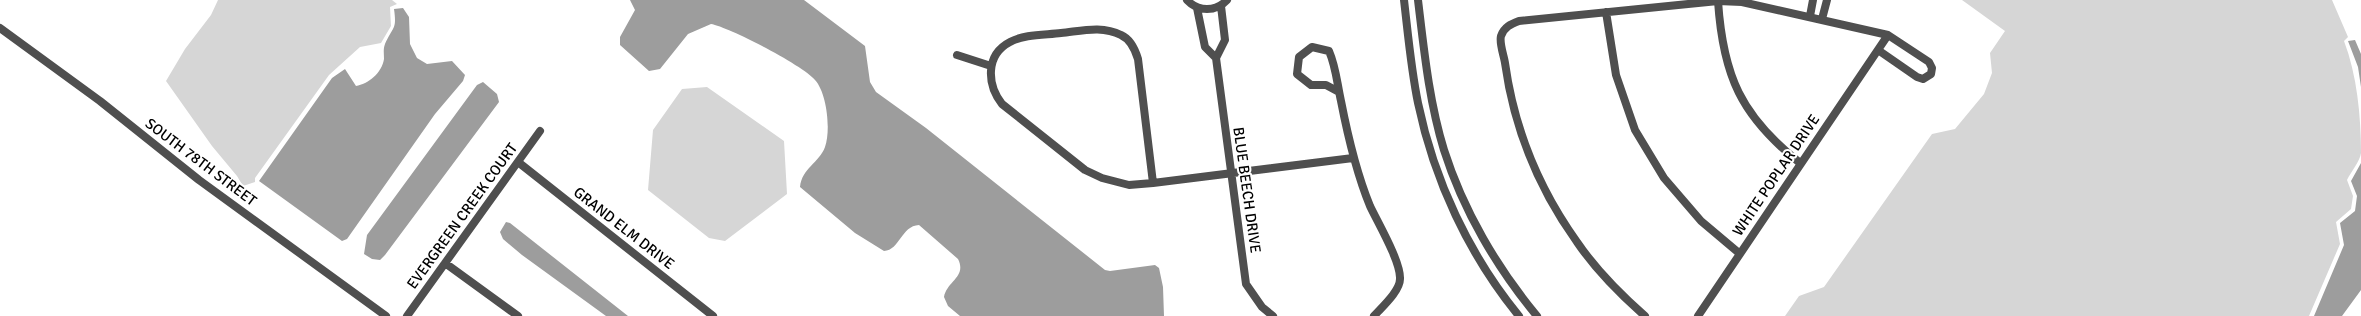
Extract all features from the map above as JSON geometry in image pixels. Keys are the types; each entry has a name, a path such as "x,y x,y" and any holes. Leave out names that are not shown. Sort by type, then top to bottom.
{"street":[{"path":"1187,0 1197,8 1209,9 1224,3 1225,40 1216,58"},
{"path":"1404,0 1418,103 1431,153 1461,228 1480,262 1519,316"},
{"path":"1418,0 1432,101 1444,150 1477,228 1492,253 1535,313 1526,316"},
{"path":"1810,16 1813,0"},
{"path":"1822,19 1826,0"},
{"path":"1718,1 1720,37 1727,67 1741,98 1766,133 1800,164"},
{"path":"1644,316 1621,295 1581,249 1555,209 1539,178 1521,134 1508,83 1501,37 1507,26 1519,21 1606,12 1718,1 1742,2 1810,16 1888,35 1929,62 1932,68 1931,74 1923,79 1917,77 1878,50"},
{"name":"BLUE BEECH DRIVE","path":"1197,8 1205,46 1216,58 1246,284 1262,307 1273,316"},
{"path":"1606,12 1616,75 1635,130 1664,178 1701,221 1740,253"},
{"name":"SOUTH 78TH STREET","path":"0,28 100,101 199,180 386,316"},
{"path":"1153,183 1138,59 1130,42 1122,35 1100,28 1020,38 1003,47 991,66 990,83 994,94 1002,104 1085,170 1102,178 1129,185 1153,183 1230,172 1353,158"},
{"name":"WHITE POPLAR DRIVE","path":"1698,316 1888,35"},
{"path":"1338,92 1326,85 1311,85 1297,74 1299,57 1312,47 1329,51 1336,68 1338,92 1353,158 1370,205 1399,268 1400,280 1396,289 1374,316"},
{"path":"957,55 991,66"},
{"name":"EVERGREEN CREEK COURT","path":"407,316 540,132"},
{"name":"GRAND ELM DRIVE","path":"518,162 713,316"},
{"path":"445,263 518,316"}],"shaded area":[{"path":"218,0 392,0 397,4 390,7 391,26 381,43 360,47 329,75 255,178 255,182 243,186 237,176 212,146 166,81 185,49 211,15"},
{"path":"630,0 804,0 865,46 870,82 876,92 926,128 1105,270 1110,271 1155,265 1159,268 1163,287 1164,316 960,316 948,306 944,297 960,270 958,259 919,225 908,229 894,247 884,251 855,233 800,187 801,180 807,170 822,153 827,140 828,122 825,102 815,80 797,66 766,48 733,32 711,24 688,34 660,69 649,71 620,45 620,37 635,10"},
{"path":"1962,0 2332,0 2348,37 2344,41 2355,82 2360,125 2361,153 2347,180 2353,196 2351,209 2336,222 2340,244 2309,316 1785,316 1799,296 1824,287 1932,134 1955,129 1984,94 1992,73 1990,53 2005,31"},
{"path":"403,8 409,17 410,44 417,58 427,64 452,61 465,75 463,81 435,114 347,239 342,241 259,181 332,78 345,69 356,86 365,83 374,77 383,64 385,44 395,25 394,9"},
{"path":"2355,40 2361,54 2361,87 2358,67 2348,41"},
{"path":"483,82 497,94 499,102 385,255 380,260 372,259 364,254 367,235 477,85"},
{"path":"707,87 784,141 787,194 725,241 709,238 648,190 653,130 682,89"},
{"path":"2361,163 2361,290 2342,316 2314,316 2344,245 2340,223 2355,211 2357,196 2351,181"},
{"path":"506,222 510,223 628,316 606,316 522,255 503,239 500,232"}]}
